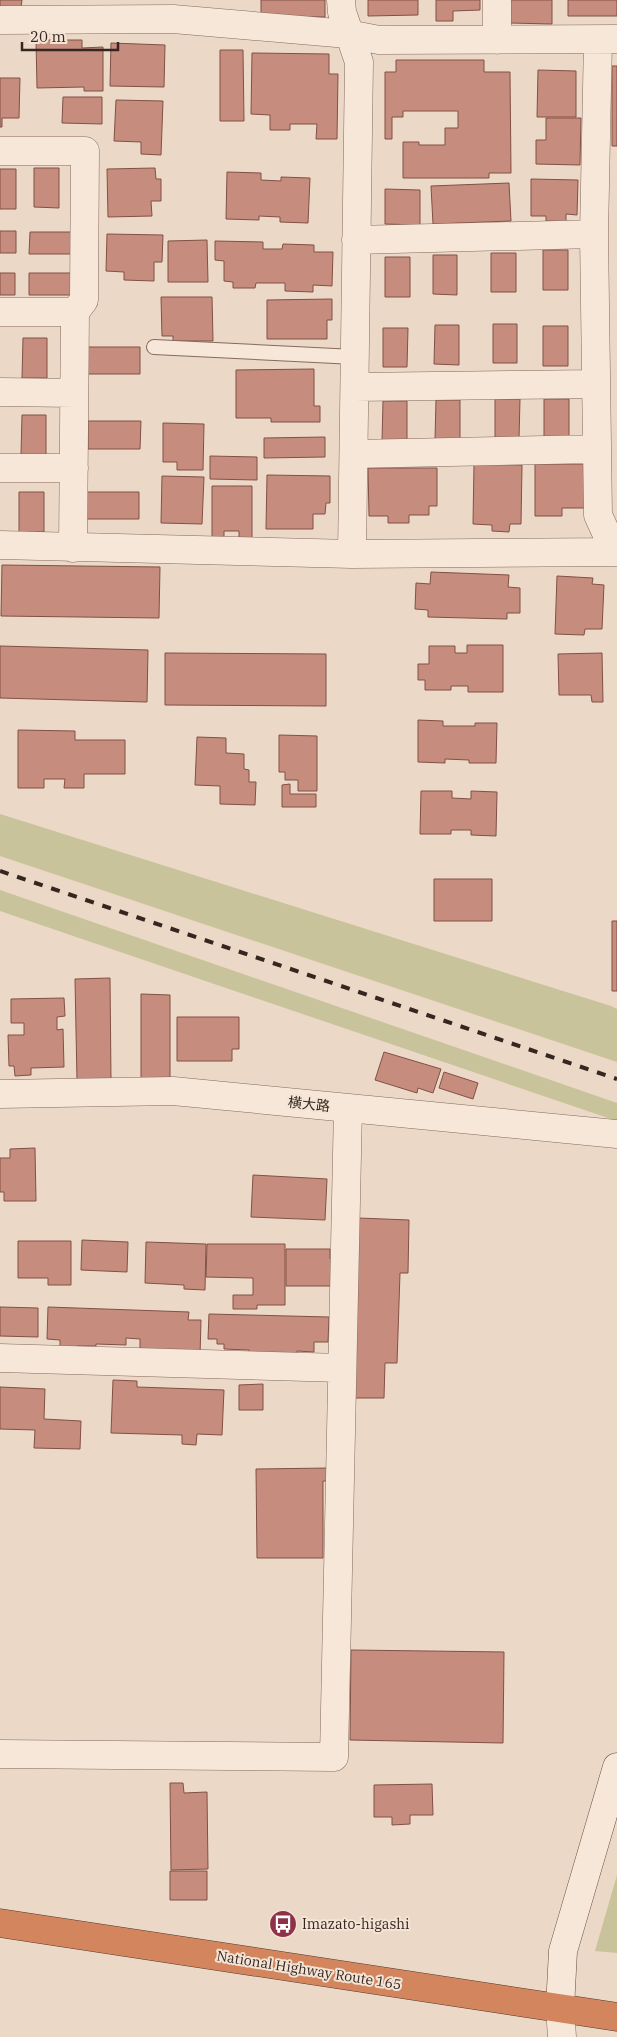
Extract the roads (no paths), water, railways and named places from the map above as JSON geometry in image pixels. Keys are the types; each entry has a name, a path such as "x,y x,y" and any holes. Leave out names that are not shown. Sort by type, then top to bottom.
{"highway":[{"name":"National Highway Route 165","path":"0,1924 610,2016"}],"street":[{"path":"341,0 348,34 359,62 352,554"},
{"path":"497,0 497,40"},
{"path":"0,20 173,19 348,34 379,40 608,39 606,205 594,234 606,279 603,368 604,440 598,515 608,537 612,552 352,554 0,545"},
{"path":"0,151 86,151 84,300 75,312 73,548"},
{"path":"356,240 594,234"},
{"path":"0,312 75,312"},
{"path":"355,386 603,368"},
{"path":"0,392 74,393"},
{"path":"354,454 604,440"},
{"path":"0,468 74,468"},
{"name":"横大路","path":"0,1094 173,1091 617,1134"},
{"path":"0,1754 334,1758 348,1108"},
{"path":"0,1358 342,1368"},
{"path":"562,2037 560,2008 563,1951 617,1767"}],"lane":[{"path":"154,347 355,357"}],"railway":[{"path":"0,871 617,1079"}],"place":[{"name":"Imazato-higashi","path":"283,1924"}]}
